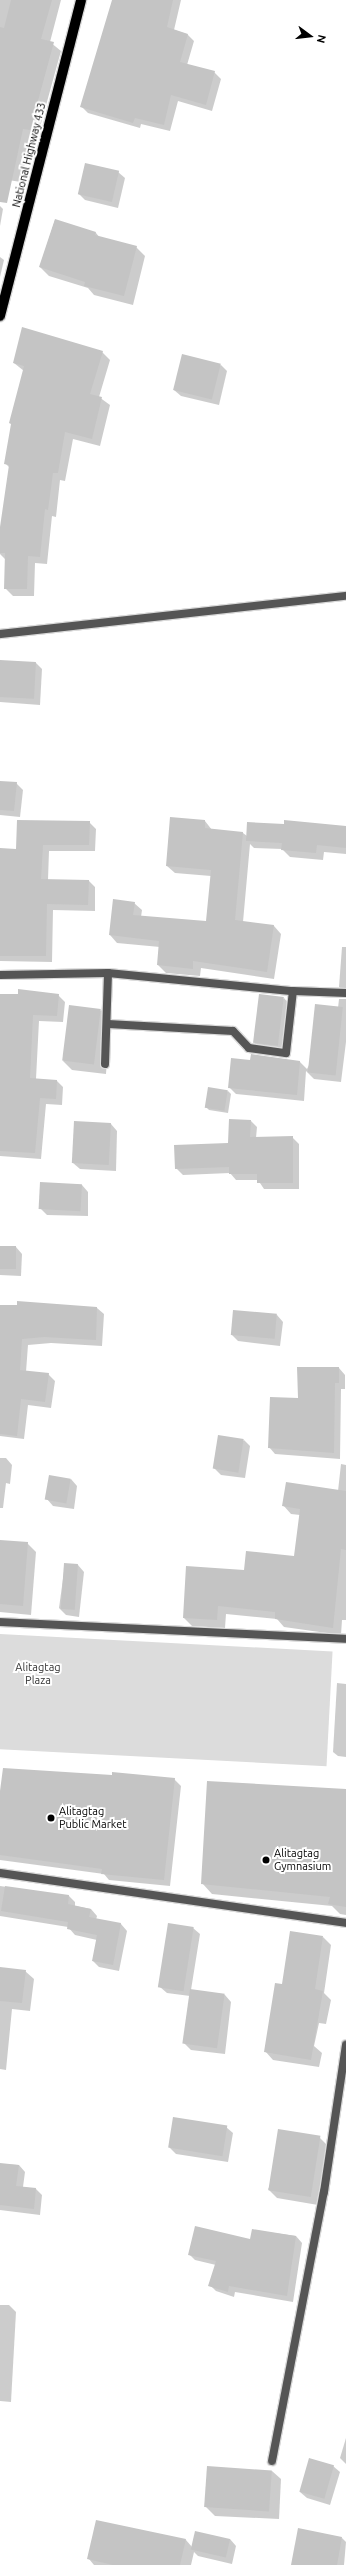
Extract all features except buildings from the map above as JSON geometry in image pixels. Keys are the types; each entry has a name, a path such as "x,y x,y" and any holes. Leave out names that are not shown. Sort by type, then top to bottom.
{"main road":[{"name":"National Highway 433","path":"0,316 81,0"}],"street":[{"path":"0,634 346,596"},
{"path":"105,1064 108,1024 108,973"},
{"path":"0,975 108,973 293,991 346,993"},
{"path":"108,1024 233,1031 249,1048 286,1053 293,991"},
{"path":"0,1622 346,1639"},
{"path":"0,1873 346,1922"},
{"path":"272,2461 324,2192 346,2045"}],"green space":[{"name":"Alitagtag Plaza","path":"0,1634 333,1651 327,1766 0,1749"}],"place":[{"name":"Alitagtag Public Market","path":"51,1818"},
{"name":"Alitagtag Gymnasium","path":"266,1860"}]}
